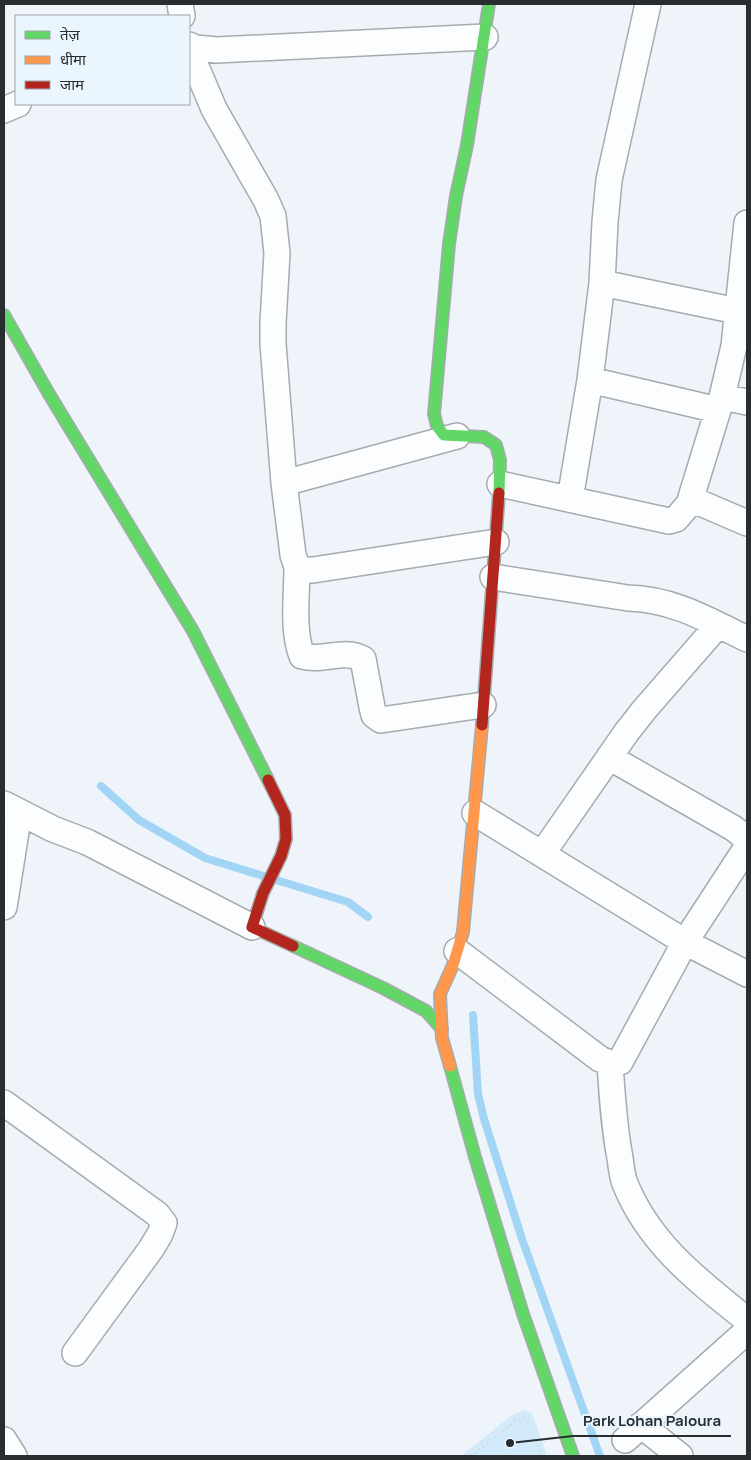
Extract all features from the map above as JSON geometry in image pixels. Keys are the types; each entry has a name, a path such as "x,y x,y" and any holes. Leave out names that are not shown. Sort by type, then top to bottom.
{"street":[{"path":"489,4 449,244 434,414 436,426 444,435 480,435 491,441 499,450 500,484 475,812 463,932 455,958 440,994 442,1038 452,1079 522,1314 573,1456"},
{"path":"570,499 590,380 602,283 605,222 610,180 648,4"},
{"path":"190,45 200,49 217,50 485,37"},
{"path":"190,52 214,109 266,200 273,216 277,253 273,344 284,483 296,567 298,647 302,656 312,659 348,654 356,655 363,660 374,715 380,720 483,705"},
{"path":"4,110 16,105"},
{"path":"500,484 669,521 676,519 689,504 720,404 734,346 746,249 747,223"},
{"path":"602,283 737,311"},
{"path":"4,315 49,394 193,631 285,815 288,831 285,847 264,891 252,927"},
{"path":"590,380 720,404 747,402"},
{"path":"284,483 457,436"},
{"path":"689,504 698,502 747,523"},
{"path":"296,567 313,570 496,542"},
{"path":"493,577 628,598 648,599 685,610 747,639"},
{"path":"542,854 644,710 718,625"},
{"path":"455,958 600,1060 610,1063 620,1062 685,942 746,850 747,842 733,828 609,758"},
{"path":"4,906 12,808 54,829 87,842 252,927 383,988 426,1011 442,1029"},
{"path":"475,812 685,942 747,974"},
{"path":"610,1063 614,1130 624,1180 639,1209 656,1238 680,1264 747,1320"},
{"path":"4,1103 157,1214 164,1223 151,1249 75,1353"},
{"path":"680,1456 633,1433 747,1331"},
{"path":"4,1440 14,1456"}],"path":[{"path":"471,1456 517,1420 525,1418 533,1428"},
{"path":"536,1438 542,1456"}],"shaded area":[{"path":"524,1410 532,1413 547,1456 461,1456 511,1416"}],"waterway":[{"path":"101,786 139,820 205,858 348,902 368,917"},
{"path":"473,1015 478,1094 484,1119 522,1239 600,1456"}],"traffic: fast":[{"path":"489,4 449,244 434,414 437,426 444,435 484,437 496,445 500,460 499,493"},
{"path":"4,315 49,394 193,631 268,780"},
{"path":"293,946 383,988 426,1011 442,1029"},
{"path":"450,1066 475,1157 523,1314 573,1456"}],"traffic: slow":[{"path":"450,1066 442,1038 440,994 453,965 463,932 482,725"}],"traffic: jam":[{"path":"482,725 499,493"},
{"path":"268,780 285,815 286,839 281,856 263,893 252,927 293,946"}],"place":[{"name":"Park Lohan Paloura","path":"510,1443"}]}
